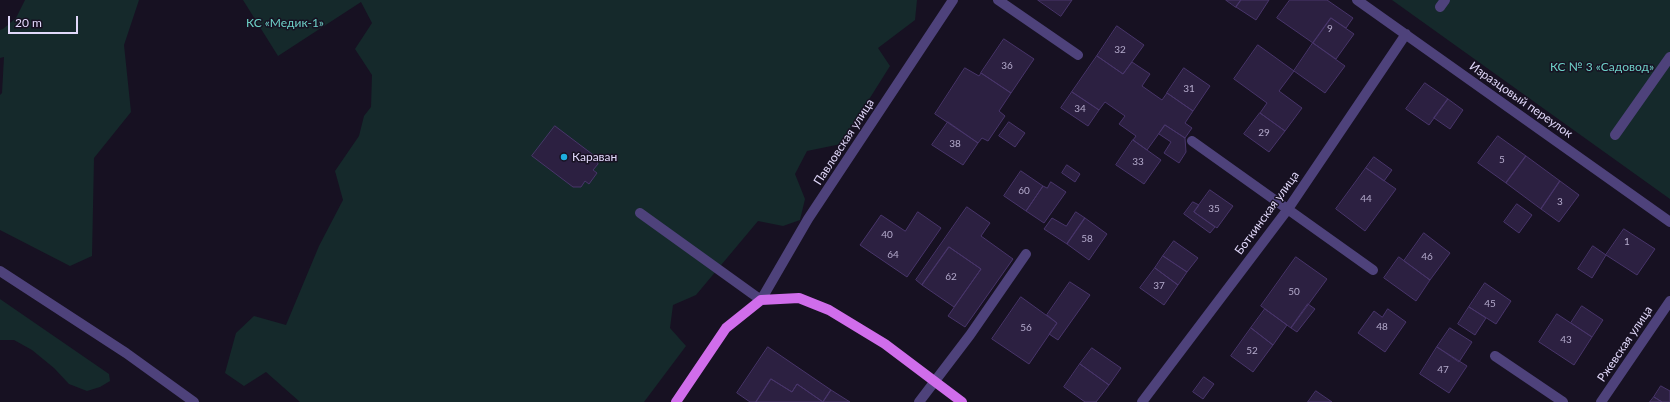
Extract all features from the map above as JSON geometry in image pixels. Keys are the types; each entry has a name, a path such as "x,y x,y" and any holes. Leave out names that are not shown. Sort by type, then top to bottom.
{"main road":[{"path":"761,300 800,298 829,310 885,344 962,402"},
{"name":"Павловская улица","path":"676,402 726,328 761,300"}],"street":[{"name":"Павловская улица","path":"761,300 808,220 953,0"},
{"path":"998,0 1078,55"},
{"name":"Изразцовый переулок","path":"1357,0 1670,222"},
{"name":"Боткинская улица","path":"1142,402 1288,209 1406,34"},
{"path":"1615,135 1670,57"},
{"path":"1192,141 1374,270"},
{"path":"640,213 761,300"},
{"path":"919,402 970,335 1026,254"},
{"path":"0,271 126,353 194,402"},
{"name":"Ржевская улица","path":"1601,402 1670,301"},
{"path":"1495,356 1563,402"}],"green space":[{"path":"25,0 139,0 124,45 131,112 94,158 92,256 70,266 0,230 0,95 2,93 4,57 0,58 0,30 16,18"},
{"name":"КС «Медик-1»","path":"243,0 917,0 915,20 878,48 890,66 841,144 807,151 795,174 805,199 800,220 783,226 758,221 696,295 673,305 670,328 686,346 644,402 300,402 266,372 244,386 225,373 236,333 254,316 286,325 319,246 343,200 335,171 359,136 364,116 371,107 372,75 355,49 372,23 361,2 278,56"},
{"name":"КС № 3 «Садовод»","path":"1392,0 1670,0 1670,199"},
{"path":"0,299 109,374 110,381 100,387 87,391 69,384 54,368 32,350 14,340 0,340"}],"building":[{"path":"1038,0 1072,0 1061,16"},
{"path":"1226,0 1241,0 1236,7"},
{"path":"1241,0 1269,0 1256,20 1236,7"},
{"path":"1290,0 1327,0 1353,18 1346,28 1331,18 1313,43 1277,18"},
{"path":"1331,18 1354,34 1336,59 1313,43"},
{"path":"1117,26 1144,45 1123,74 1097,56"},
{"path":"1004,39 1034,59 1011,93 981,73"},
{"path":"1313,43 1345,66 1325,93 1294,71"},
{"path":"1258,45 1294,71 1279,91 1302,108 1285,131 1260,113 1267,103 1234,79"},
{"path":"1097,56 1123,74 1132,62 1150,74 1142,86 1162,100 1167,93 1193,111 1185,123 1192,128 1185,138 1165,125 1147,150 1133,140 1136,136 1119,124 1125,116 1105,102 1099,110 1072,92"},
{"path":"965,68 979,76 981,73 1011,93 999,111 1005,116 988,141 982,138 978,143 935,114"},
{"path":"1184,68 1210,86 1193,111 1167,93"},
{"path":"1425,83 1448,99 1429,125 1406,109"},
{"path":"1072,92 1099,110 1088,126 1061,108"},
{"path":"1448,99 1463,110 1450,129 1434,118"},
{"path":"1260,113 1285,131 1269,152 1244,134"},
{"path":"948,122 978,143 963,165 932,145"},
{"path":"1009,122 1025,133 1015,147 999,136"},
{"path":"1165,125 1185,138 1186,152 1179,163 1164,153 1171,142 1159,134"},
{"name":"Караван","path":"555,126 596,157 598,164 593,170 597,173 589,184 585,181 581,187 573,187 532,156"},
{"path":"1498,136 1526,156 1506,183 1478,163"},
{"path":"1133,140 1161,160 1144,184 1116,165"},
{"path":"1526,156 1560,181 1541,209 1506,183"},
{"path":"1374,157 1392,170 1384,181 1366,168"},
{"path":"1067,165 1080,174 1075,182 1062,173"},
{"path":"1366,168 1396,189 1365,231 1336,209"},
{"path":"1021,171 1043,186 1026,211 1004,196"},
{"path":"1560,181 1579,195 1559,222 1541,209"},
{"path":"1051,182 1066,192 1044,223 1026,211 1043,186 1047,188"},
{"path":"1210,190 1233,206 1217,228 1194,212"},
{"path":"1193,202 1199,205 1194,212 1215,227 1210,233 1184,214"},
{"path":"1517,204 1532,215 1519,233 1504,222"},
{"path":"967,207 990,223 981,236 1013,259 965,327 948,316 981,269 949,247 922,285 916,280"},
{"path":"918,212 941,228 907,277 860,245 881,215 905,231"},
{"path":"1076,212 1085,218 1067,244 1044,229 1052,218 1066,226"},
{"path":"1085,218 1107,234 1089,260 1067,244"},
{"path":"1624,229 1655,249 1637,275 1606,255"},
{"path":"1424,233 1450,253 1430,280 1404,261"},
{"path":"1174,241 1198,258 1187,272 1163,256"},
{"path":"1593,246 1606,255 1592,278 1578,269"},
{"path":"949,247 981,269 954,307 922,285"},
{"path":"1163,256 1187,272 1178,285 1155,268"},
{"path":"1296,257 1327,279 1291,328 1261,306"},
{"path":"1399,257 1430,280 1416,301 1384,278"},
{"path":"1155,268 1178,285 1164,305 1140,288"},
{"path":"1070,282 1090,295 1058,340 1049,334 1057,323 1047,315"},
{"path":"1485,283 1511,301 1496,324 1469,307"},
{"path":"1021,297 1057,323 1029,364 992,339"},
{"path":"1308,304 1315,309 1297,332 1291,328"},
{"path":"1582,306 1603,320 1592,337 1571,323"},
{"path":"1469,307 1486,318 1475,335 1458,324"},
{"path":"1265,309 1287,325 1273,345 1251,328"},
{"path":"1388,309 1406,322 1385,352 1358,333 1374,311 1382,317"},
{"path":"1557,314 1592,337 1574,365 1539,342"},
{"path":"1251,328 1273,345 1253,372 1231,356"},
{"path":"1450,328 1472,342 1459,362 1437,347"},
{"path":"768,347 831,390 823,402 797,384 792,392 771,379 756,402 750,402 737,393"},
{"path":"1437,347 1467,366 1449,393 1420,374"},
{"path":"1092,348 1121,368 1109,385 1080,364"},
{"path":"1080,364 1109,385 1096,402 1085,402 1064,387"},
{"path":"1204,377 1214,384 1203,399 1193,392"},
{"path":"771,379 792,392 797,384 823,402 756,402"},
{"path":"1661,386 1670,391 1670,402 1662,402 1654,397"},
{"path":"831,390 850,402 823,402"},
{"path":"1316,391 1332,402 1308,402"},
{"path":"1654,397 1662,402 1650,402"}],"place":[{"name":"Караван","path":"564,157"}]}
